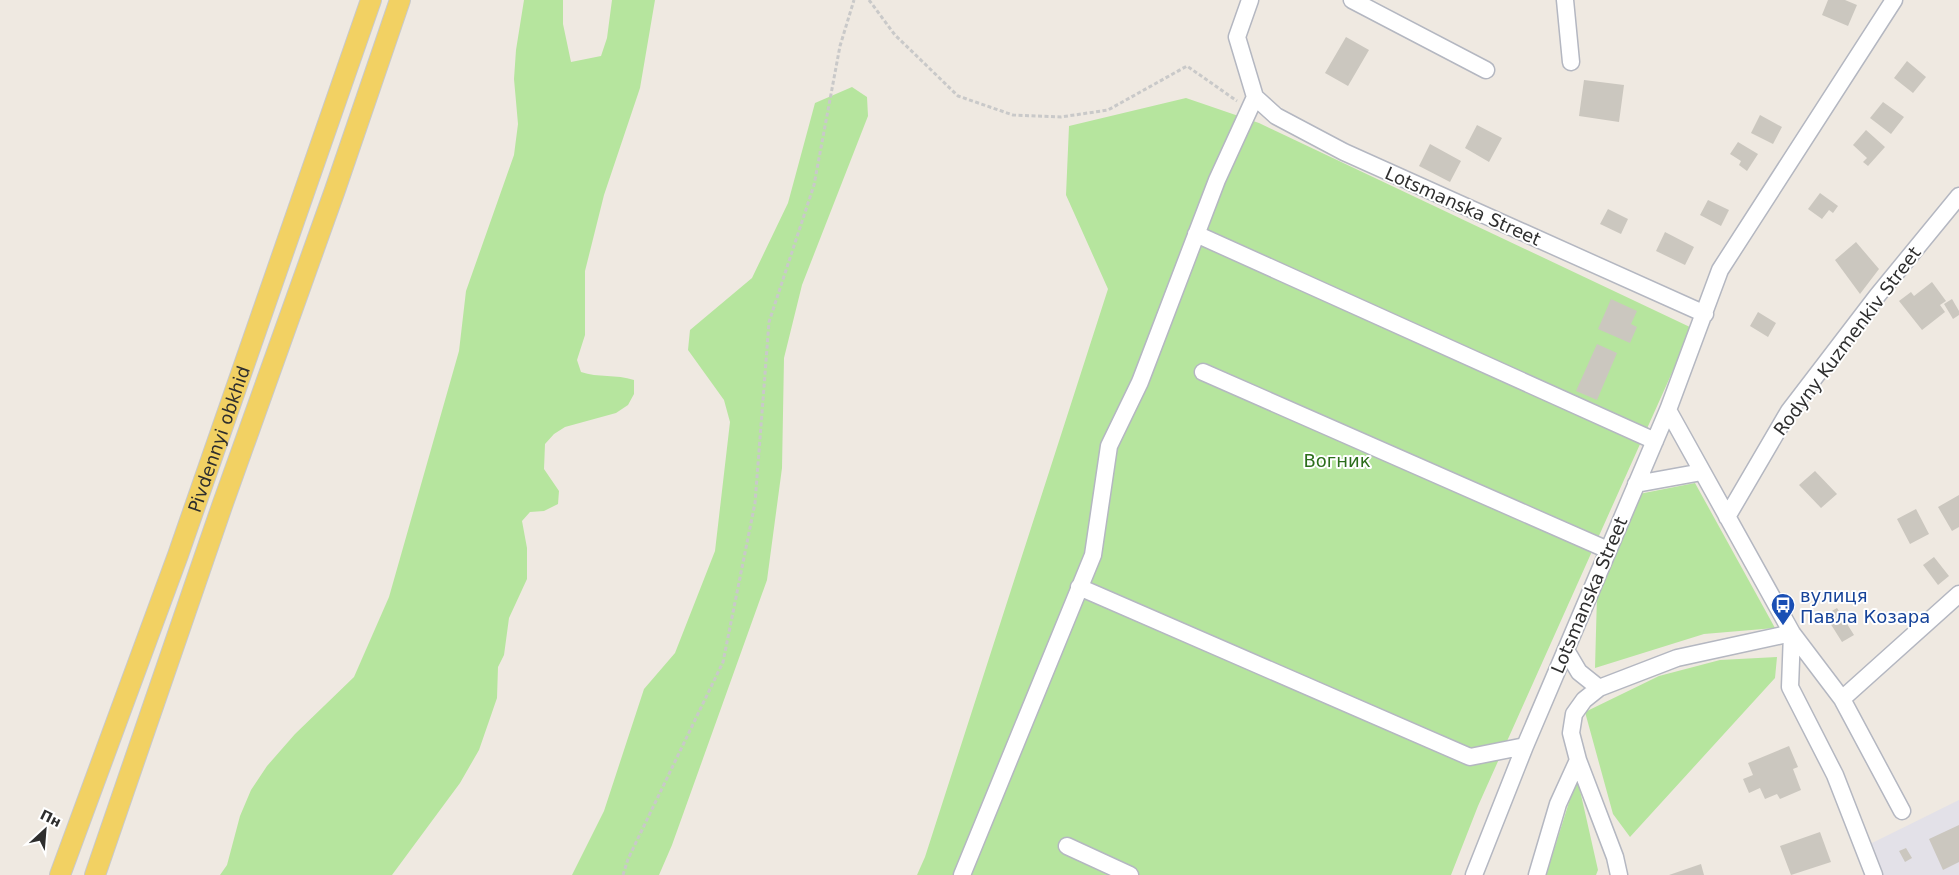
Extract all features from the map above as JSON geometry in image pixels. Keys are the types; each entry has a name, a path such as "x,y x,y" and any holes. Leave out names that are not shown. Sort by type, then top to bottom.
{"main road":[{"name":"Pivdennyi obkhid","path":"60,875 178,555 371,0"},
{"name":"Pivdennyi obkhid","path":"96,875 222,506 335,190 400,0"}],"street":[{"path":"962,875 1093,555 1109,446 1140,382 1217,180 1252,104 1237,37 1250,0"},
{"path":"1352,0 1486,70"},
{"path":"1565,0 1571,62"},
{"name":"Lotsmanska Street","path":"1474,875 1525,746 1668,410 1720,270 1894,0"},
{"name":"Lotsmanska Street","path":"1252,104 1344,152 1705,314"},
{"name":"Rodyny Kuzmenkiv Street","path":"1727,517 1790,411 1877,296 1959,196"},
{"path":"1196,234 1655,441"},
{"path":"1203,372 1608,550"},
{"path":"1668,410 1792,633 1842,700 1902,811"},
{"path":"1636,484 1702,472"},
{"path":"1079,587 1470,757 1525,746"},
{"path":"1842,700 1959,594"},
{"path":"1792,633 1790,687 1835,775 1874,875"},
{"path":"1619,875 1578,760 1571,732 1574,714 1584,700 1599,688 1677,658 1792,633"},
{"path":"1566,650 1579,672 1599,688"},
{"path":"1537,875 1558,804 1578,760"},
{"path":"1067,846 1130,875"},
{"path":"1606,875 1614,857"}],"path":[{"path":"623,875 628,860 723,662 755,503 769,322 814,184 840,46 854,0"},
{"path":"869,0 895,35 958,96 1013,115 1061,117 1108,110 1187,66 1252,104"}],"shaded area":[{"path":"1959,800 1959,875 1881,875 1870,844"}],"green space":[{"path":"524,0 563,0 563,24 571,62 601,56 607,38 612,0 655,0 640,88 604,195 585,271 585,335 577,360 581,372 634,380 634,394 628,405 616,413 565,427 554,434 545,444 544,469 559,491 558,504 544,511 530,512 522,521 527,548 527,579 509,618 504,655 498,667 497,698 479,750 460,783 392,875 220,875 227,865 240,816 251,790 267,766 295,734 354,677 389,597 459,351 466,291 514,155 518,124 514,79 516,50"},
{"path":"852,87 867,97 868,116 802,285 784,358 782,468 767,580 672,845 659,875 572,875 604,811 644,689 675,653 715,551 730,422 724,400 688,350 690,330 752,278 788,203 815,103"},
{"name":"Вогник","path":"1186,98 1259,123 1692,328 1478,806 1451,875 917,875 925,857 1108,289 1066,195 1069,126"},
{"path":"1695,483 1775,628 1704,634 1595,668 1597,595 1639,494"},
{"path":"1777,657 1775,678 1630,837 1613,814 1585,712 1659,676 1720,660"},
{"path":"1577,777 1598,870 1596,875 1546,875"}],"building":[{"path":"1828,0 1845,0 1857,5 1848,26 1822,15"},
{"path":"1346,37 1369,50 1348,86 1325,73"},
{"path":"1907,61 1926,77 1913,93 1894,78"},
{"path":"1584,80 1624,85 1619,122 1579,116"},
{"path":"1883,102 1904,117 1891,134 1870,118"},
{"path":"1760,115 1782,127 1773,144 1751,133"},
{"path":"1477,125 1502,138 1489,162 1465,148"},
{"path":"1866,130 1885,147 1868,166 1863,162 1867,158 1853,145"},
{"path":"1738,142 1758,154 1747,171 1739,165 1741,161 1730,154"},
{"path":"1430,144 1461,161 1450,182 1419,166"},
{"path":"1820,193 1838,206 1833,213 1829,210 1822,219 1808,209"},
{"path":"1708,200 1729,210 1721,226 1700,215"},
{"path":"1608,209 1628,219 1621,234 1600,224"},
{"path":"1665,232 1694,247 1685,265 1656,251"},
{"path":"1856,242 1879,269 1860,294 1835,260"},
{"path":"1932,282 1946,301 1940,305 1945,312 1922,330 1899,301 1911,292 1914,296"},
{"path":"1611,299 1637,311 1631,324 1637,327 1630,343 1598,329"},
{"path":"1952,299 1959,311 1959,315 1953,319 1944,304"},
{"path":"1758,312 1776,323 1768,337 1750,326"},
{"path":"1597,344 1617,353 1597,400 1576,391"},
{"path":"1815,471 1837,494 1821,508 1799,485"},
{"path":"1959,495 1959,527 1952,531 1938,507"},
{"path":"1916,509 1929,534 1910,544 1897,519"},
{"path":"1934,557 1949,576 1938,585 1923,565"},
{"path":"1837,608 1854,635 1842,642 1825,615"},
{"path":"1789,746 1798,767 1793,769 1801,790 1780,799 1777,794 1765,799 1760,788 1749,793 1743,779 1753,775 1748,763"},
{"path":"1959,825 1959,862 1943,870 1929,839"},
{"path":"1820,832 1831,862 1791,875 1780,846"},
{"path":"1906,848 1912,858 1905,862 1899,851"},
{"path":"1701,864 1704,875 1669,875"}],"place":[{"name":"вулиця Павла Козара","path":"1783,626"}]}
